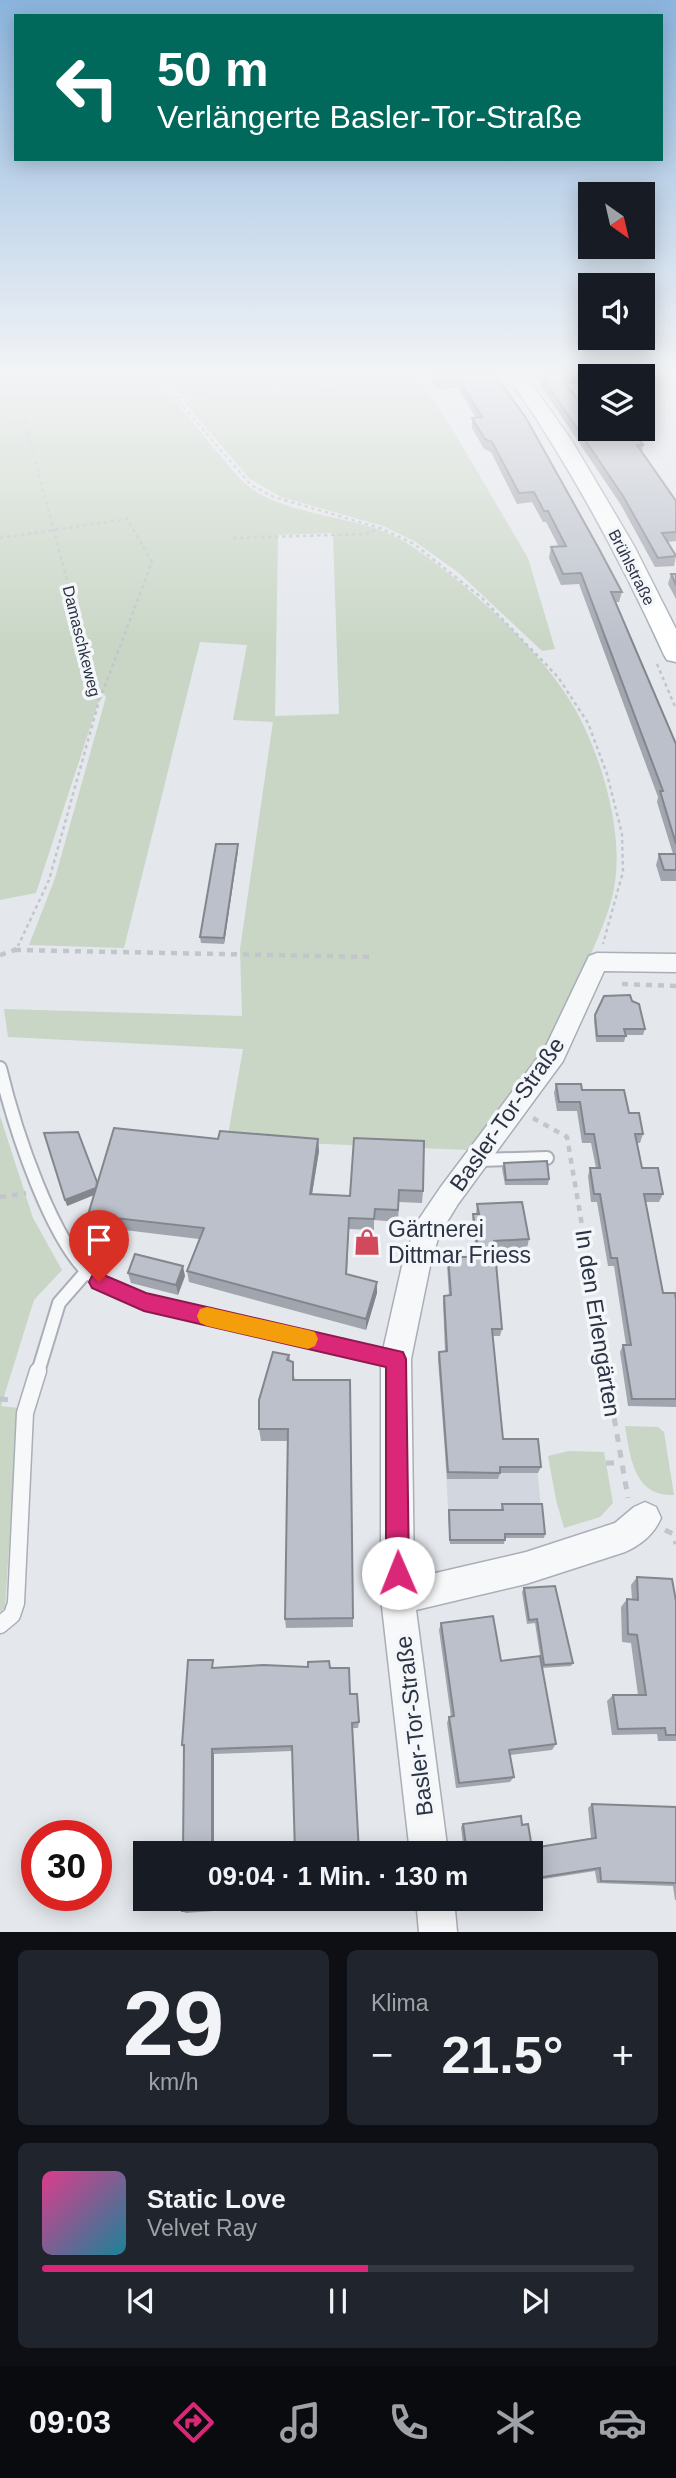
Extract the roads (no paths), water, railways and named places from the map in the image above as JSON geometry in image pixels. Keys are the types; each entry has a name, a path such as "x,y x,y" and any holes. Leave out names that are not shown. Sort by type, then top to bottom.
{"street":[{"name":"Brühlstraße","path":"575,465 668,622 676,655"},
{"name":"Basler-Tor-Straße","path":"428,1841 398,1598 396,1359 416,1266 427,1231 554,1054 592,972 676,963"},
{"path":"398,1598 526,1568 614,1540 625,1536 645,1518"},
{"path":"436,1911 438,1932"}],"lane":[{"path":"0,1068 8,1101 39,1189 65,1240 86,1272 113,1290 144,1302 396,1359"},
{"path":"477,1160 547,1158"},
{"path":"0,1625 12,1615 16,1603 25,1413 58,1303 86,1272"}],"place":[{"name":"Gärtnerei Dittmar Friess","path":"367,1242"}]}
